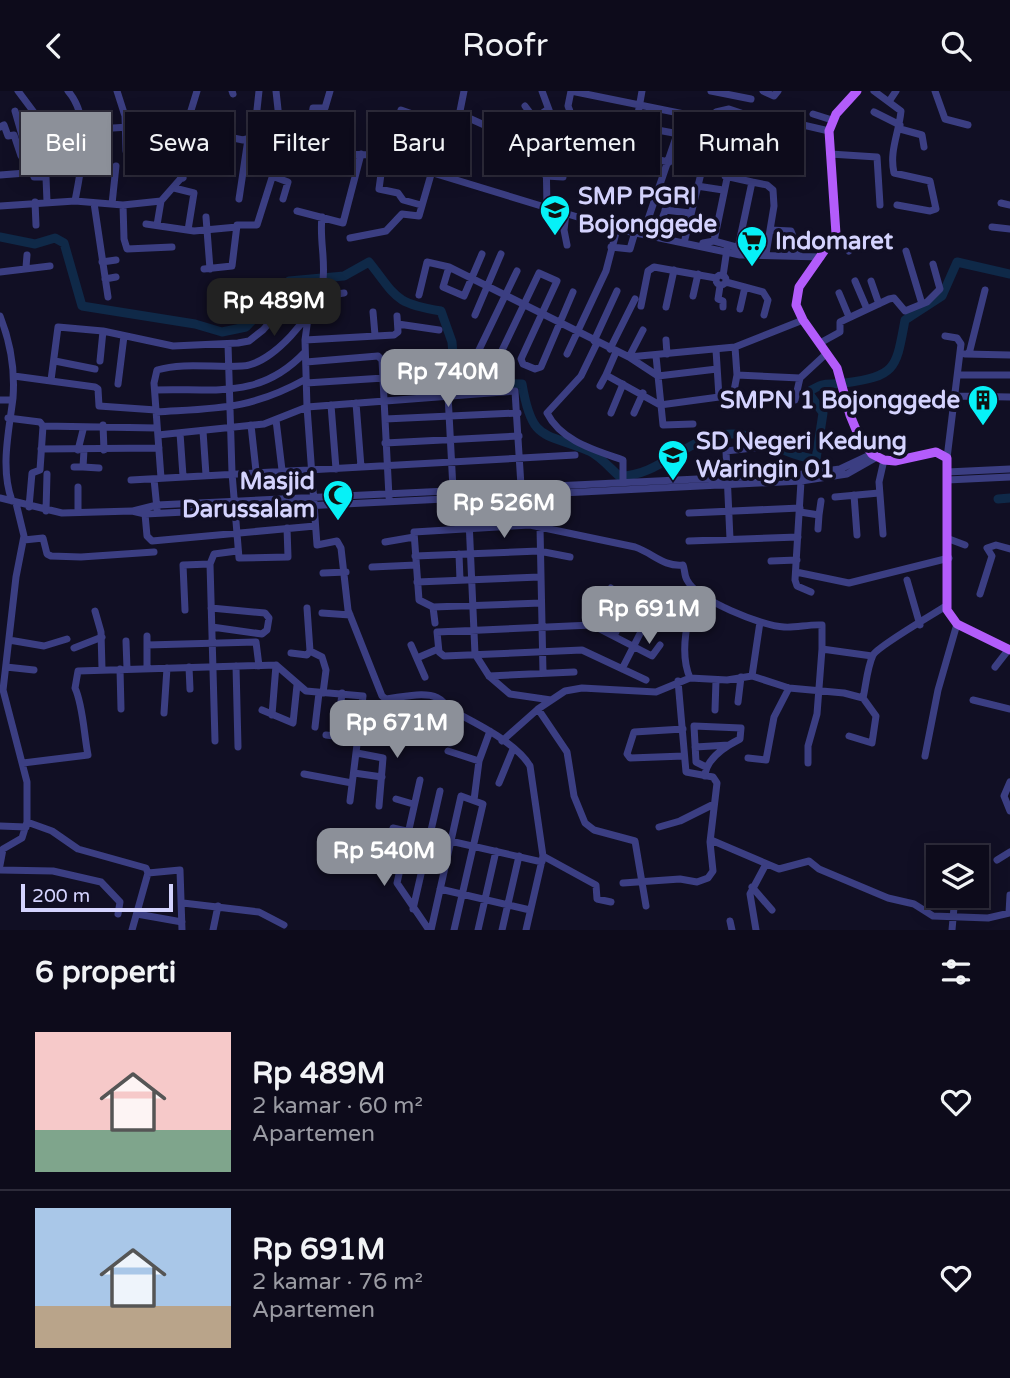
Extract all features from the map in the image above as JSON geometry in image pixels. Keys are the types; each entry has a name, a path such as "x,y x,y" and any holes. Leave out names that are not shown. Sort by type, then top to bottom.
{"main road":[{"path":"855,92 832,120 829,131 836,235 796,294 796,305 803,320 837,368 857,432 878,457 902,460 936,452 947,458 949,559 946,605 951,618 957,624 1009,650"}],"street":[{"path":"18,91 34,112"},
{"path":"68,91 76,112"},
{"path":"117,91 125,122"},
{"path":"190,112 197,91"},
{"path":"256,112 259,91"},
{"path":"275,91 279,112"},
{"path":"312,112 313,108 326,108 330,91"},
{"path":"460,112 464,91"},
{"path":"542,91 552,122 546,153 547,208"},
{"path":"570,112 571,91 678,112"},
{"path":"639,112 642,91"},
{"path":"711,91 751,99"},
{"path":"763,91 774,96 778,91"},
{"path":"874,91 905,111 893,146 894,173 930,181 936,209 930,211 897,205"},
{"path":"890,100 896,91"},
{"path":"935,91 945,119 968,125"},
{"path":"525,106 530,112"},
{"path":"543,112 548,109"},
{"path":"717,112 729,109 738,112"},
{"path":"401,110 407,112"},
{"path":"15,111 21,133"},
{"path":"874,112 900,127 922,135 924,147"},
{"path":"813,114 832,120"},
{"path":"0,127 4,125 8,136 14,135 21,156"},
{"path":"804,125 829,131"},
{"path":"611,247 630,249 674,148"},
{"path":"239,199 248,154"},
{"path":"354,154 368,156"},
{"path":"297,211 343,223 361,154"},
{"path":"830,154 877,157 880,205"},
{"path":"111,157 112,204"},
{"path":"660,160 669,162"},
{"path":"0,175 21,173"},
{"path":"33,175 46,177 47,202"},
{"path":"75,201 79,175"},
{"path":"179,175 183,178"},
{"path":"156,225 161,201 186,175"},
{"path":"381,175 379,189 398,193 402,200 421,205"},
{"path":"350,238 388,230 402,213 419,216 421,205 435,175"},
{"path":"442,175 617,229 772,257 821,257"},
{"path":"685,239 700,175"},
{"path":"146,223 188,230 237,227 239,224 257,225 272,176 288,183 283,199"},
{"path":"546,176 563,177"},
{"path":"714,241 725,176 767,185 773,190 766,254"},
{"path":"738,247 752,182"},
{"path":"697,185 723,190"},
{"path":"174,188 194,193 188,230"},
{"path":"0,206 35,202 75,201 123,205 161,201"},
{"path":"669,201 659,226 660,232 706,244 714,241"},
{"path":"35,202 36,225"},
{"path":"94,203 108,297"},
{"path":"1001,203 1010,205"},
{"path":"123,205 127,249 172,247"},
{"path":"665,210 690,213"},
{"path":"566,213 564,230 567,245"},
{"path":"206,217 207,269 232,267 237,227"},
{"path":"323,217 320,290 308,318 305,340 312,502 318,546 340,545 346,572 350,615 368,667 382,697 386,699 428,693 438,697 451,714 449,747 479,761"},
{"path":"992,227 1010,229"},
{"path":"567,353 606,271 617,229"},
{"path":"714,241 727,249 738,247 766,254 799,251 791,232 770,230"},
{"path":"836,235 849,251"},
{"path":"723,307 723,301 718,299 727,249"},
{"path":"906,251 922,304"},
{"path":"449,267 443,289 464,296 482,254"},
{"path":"475,315 501,254"},
{"path":"26,267 27,255"},
{"path":"103,262 116,260"},
{"path":"419,295 427,263 449,267 629,358 658,376 717,369"},
{"path":"820,343 840,332 839,322 894,297 905,311 922,304 940,290 933,264"},
{"path":"0,272 50,266"},
{"path":"641,306 650,268 698,274 766,295 764,315"},
{"path":"666,307 674,270"},
{"path":"517,271 475,362 486,371 495,365 539,273 548,274 557,281 521,359 523,364 532,368 541,367 573,292"},
{"path":"693,296 698,274"},
{"path":"105,279 116,277"},
{"path":"855,281 867,309"},
{"path":"871,281 879,304"},
{"path":"740,309 745,287"},
{"path":"51,380 57,328 103,331 173,346 228,344 253,338 299,289 344,293"},
{"path":"947,458 952,438 953,401 957,396 959,375 985,290"},
{"path":"617,291 581,376 547,413 556,427 578,443 623,460 622,479 618,490"},
{"path":"839,293 849,317"},
{"path":"600,386 635,299"},
{"path":"373,312 375,335"},
{"path":"0,316 14,376 8,418 6,479 24,526 10,626 5,702 28,790 27,825 21,839 3,849 0,865"},
{"path":"157,509 159,448 155,373 159,369 248,366 262,360 308,318"},
{"path":"305,340 396,334 398,320 439,330"},
{"path":"629,358 735,347 803,320"},
{"path":"629,358 643,330"},
{"path":"100,361 103,331"},
{"path":"118,384 124,336"},
{"path":"945,336 960,340 965,354"},
{"path":"666,340 667,354"},
{"path":"228,344 232,473 237,551 241,560 288,557 287,528"},
{"path":"733,396 737,376 735,347"},
{"path":"606,375 643,393 660,405 719,397 716,350"},
{"path":"155,390 247,388 270,381 289,369 305,352"},
{"path":"795,400 800,378 827,353"},
{"path":"965,354 1010,355"},
{"path":"0,356 10,357"},
{"path":"306,362 378,356 382,360 389,498"},
{"path":"656,356 664,426 693,424"},
{"path":"55,361 94,369"},
{"path":"959,375 1010,375"},
{"path":"14,376 97,388 99,405 156,411 229,407 270,399 306,381 384,378"},
{"path":"737,376 800,378"},
{"path":"611,414 623,384"},
{"path":"8,418 40,422 43,426 103,425 180,433 230,429 276,421 307,407 515,391 521,486"},
{"path":"634,413 643,393"},
{"path":"448,395 453,489"},
{"path":"957,396 1010,397"},
{"path":"0,400 12,400"},
{"path":"356,403 361,467"},
{"path":"331,405 335,469"},
{"path":"385,419 518,413"},
{"path":"276,421 282,470"},
{"path":"103,425 104,450"},
{"path":"251,425 256,471"},
{"path":"29,507 32,473 39,471 43,426"},
{"path":"83,429 83,467"},
{"path":"203,431 206,475"},
{"path":"180,433 183,477"},
{"path":"385,443 519,436"},
{"path":"730,539 725,457 728,450 770,446"},
{"path":"41,449 159,448"},
{"path":"131,480 575,455"},
{"path":"389,498 453,489 840,469 878,457"},
{"path":"0,498 46,511 78,512 389,498 468,498 801,481 847,474 878,457"},
{"path":"878,457 883,534"},
{"path":"74,467 99,468"},
{"path":"947,476 1010,469"},
{"path":"46,511 47,474"},
{"path":"947,476 1010,477"},
{"path":"801,481 796,584 811,592"},
{"path":"555,484 555,493"},
{"path":"78,487 78,512"},
{"path":"503,487 504,496"},
{"path":"835,497 879,493"},
{"path":"854,495 857,535"},
{"path":"468,498 475,654 489,675 514,696 551,700"},
{"path":"818,529 821,501"},
{"path":"132,511 145,514 157,509"},
{"path":"689,513 800,510 819,515"},
{"path":"145,514 147,536 152,541 315,526"},
{"path":"541,603 433,607 419,602 414,537 418,530 524,524 635,547 652,553 665,564 683,565 687,581 698,590 760,622 787,627 822,625 816,719 808,746 808,763"},
{"path":"540,527 543,673"},
{"path":"385,542 414,537"},
{"path":"689,541 799,537"},
{"path":"23,540 43,538 47,554 51,556 82,557 154,552"},
{"path":"948,539 965,545"},
{"path":"980,594 992,556 987,548 996,545 1010,549"},
{"path":"215,741 210,564 214,554 237,551"},
{"path":"372,567 459,554 539,551 569,557"},
{"path":"459,554 460,580"},
{"path":"796,572 849,583 949,559"},
{"path":"771,561 797,560"},
{"path":"185,610 183,565 210,564"},
{"path":"323,573 346,572"},
{"path":"417,582 540,577"},
{"path":"907,580 920,625"},
{"path":"592,625 611,588"},
{"path":"690,678 686,667 686,644 698,590"},
{"path":"614,636 632,599"},
{"path":"863,698 872,656 887,642 920,625 946,605"},
{"path":"433,607 435,623"},
{"path":"211,608 267,614 269,617 267,630 262,634 212,627"},
{"path":"291,653 307,655 310,650 307,608"},
{"path":"95,611 102,637 102,669"},
{"path":"622,669 651,612"},
{"path":"322,613 350,615"},
{"path":"752,676 760,622"},
{"path":"925,756 938,690 957,624"},
{"path":"0,625 10,626"},
{"path":"646,680 586,651 444,656 438,649 437,632 592,625 652,656 660,645"},
{"path":"74,648 102,637"},
{"path":"9,640 44,646 67,639"},
{"path":"148,668 147,640 256,642 259,666"},
{"path":"121,709 126,641"},
{"path":"411,645 425,677"},
{"path":"417,658 438,649"},
{"path":"822,649 872,656"},
{"path":"310,650 322,657 326,670 315,727"},
{"path":"995,667 1009,650"},
{"path":"23,763 88,755 74,679 81,670 276,665 297,685 321,693 363,696 350,801"},
{"path":"272,715 276,665"},
{"path":"236,666 238,747"},
{"path":"6,667 34,670"},
{"path":"189,667 190,689"},
{"path":"164,713 167,668"},
{"path":"489,675 574,672"},
{"path":"502,741 538,709 573,689 656,692 690,678 716,680 752,676 789,688 818,693 844,693 863,698 876,716 872,743 849,736"},
{"path":"738,702 741,677"},
{"path":"715,710 716,680"},
{"path":"623,883 680,879 694,882 708,878 714,867 711,840 716,782 713,777 706,772 696,762 694,726 741,728 740,739 729,745 706,772 686,773 678,681"},
{"path":"262,710 293,723 297,685"},
{"path":"748,758 766,760 775,717 789,688"},
{"path":"337,737 342,693"},
{"path":"973,700 1010,709"},
{"path":"447,707 490,731 526,759 533,776 542,859 526,930"},
{"path":"538,709 567,752 574,796 581,817 594,830 633,838 646,906"},
{"path":"683,729 634,732 627,754 631,758 684,756"},
{"path":"474,800 479,761 490,731"},
{"path":"326,736 359,739"},
{"path":"695,747 729,745"},
{"path":"499,783 513,749"},
{"path":"357,753 383,758 379,806"},
{"path":"354,773 382,777"},
{"path":"304,774 352,783"},
{"path":"420,781 397,883 430,930"},
{"path":"1010,782 1004,796 1010,811"},
{"path":"413,909 440,791"},
{"path":"430,930 461,796 483,804 454,930"},
{"path":"396,799 414,804"},
{"path":"659,827 680,821 714,804"},
{"path":"0,826 27,825 52,831 78,849 146,868 148,873 132,930"},
{"path":"393,828 542,859 596,885 597,899 611,902"},
{"path":"711,840 782,870 808,861 819,869 888,898 914,904 933,916 954,914 988,918 1009,913 1010,895"},
{"path":"478,930 496,851"},
{"path":"997,860 1000,855 1010,852"},
{"path":"502,930 519,856"},
{"path":"756,930 750,898 752,887 766,864"},
{"path":"0,870 54,871 101,882 120,902 118,914"},
{"path":"137,914 182,926 184,903 180,870 148,873"},
{"path":"752,887 772,910"},
{"path":"440,889 530,910"},
{"path":"888,898 890,889"},
{"path":"184,903 259,912 284,925"},
{"path":"213,930 218,906"},
{"path":"952,930 954,908"},
{"path":"730,921 732,930"}],"waterway":[{"path":"0,237 35,244 55,238 64,243 82,306 195,324 222,332 246,327 289,281 344,276 369,262 398,297 413,305 441,311 452,342 454,369 465,382 522,384 535,426 550,437 593,453 619,476 648,470 689,447 718,435 745,435 816,459 823,413 808,392 823,385 875,377 891,367 899,349 905,320 942,296 957,262 1010,274"},
{"path":"998,499 1010,498"}],"place":[{"name":"SMP PGRI Bojonggede","path":"555,237"},
{"name":"Indomaret","path":"752,268"},
{"name":"SMPN 1 Bojonggede","path":"983,427"},
{"name":"SD Negeri Kedung Waringin 01","path":"673,482"},
{"name":"Masjid Darussalam","path":"338,522"}]}
